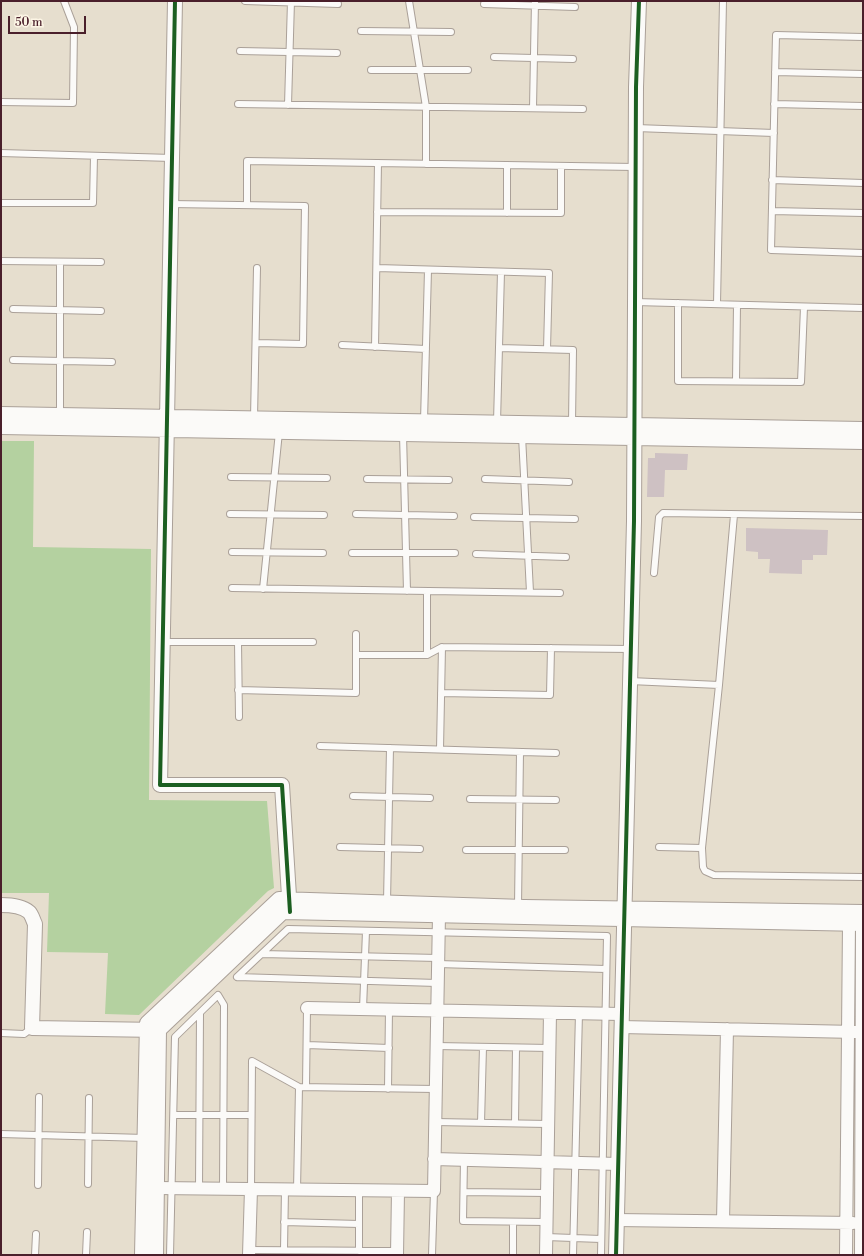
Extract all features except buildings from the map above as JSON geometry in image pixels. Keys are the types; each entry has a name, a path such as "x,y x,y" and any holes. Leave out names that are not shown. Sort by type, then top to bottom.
{"street":[{"path":"175,1 160,785 282,785 290,906"},
{"path":"616,1255 634,521 636,128 639,1"},
{"path":"1,414 60,414 279,432 522,436 635,431 863,429"},
{"path":"1,427 167,423 254,418 572,423 635,431 863,442"},
{"path":"156,1255 157,1188 153,1030 147,1023 279,899 290,906 439,915 624,914 858,919"},
{"path":"290,906 387,903 518,907 624,914"},
{"path":"1,905 22,908 29,912 35,924 32,1028 153,1030"},
{"path":"157,1188 434,1191 439,915"},
{"path":"846,1255 848,1032 858,919"},
{"path":"858,919 862,1032 861,1255"},
{"path":"307,1008 606,1014 621,1021 727,1029 862,1032"},
{"path":"546,1255 550,1013"},
{"path":"723,1221 727,1029"},
{"path":"142,1255 145,1138 153,1030"},
{"path":"434,1158 618,1164"},
{"path":"249,1253 251,1189"},
{"path":"397,1253 398,1191"},
{"path":"616,1220 862,1223"}],"lane":[{"path":"1,102 73,103 74,27 64,1"},
{"path":"245,1 338,4"},
{"path":"409,1 426,107 426,164"},
{"path":"717,304 723,1"},
{"path":"288,105 291,2"},
{"path":"484,4 535,3 575,7"},
{"path":"533,108 535,3"},
{"path":"361,30 451,32"},
{"path":"863,37 776,35 771,250 863,253"},
{"path":"240,51 337,53"},
{"path":"494,56 573,59"},
{"path":"371,70 468,70"},
{"path":"775,72 863,74"},
{"path":"238,104 583,109"},
{"path":"774,104 863,106"},
{"path":"636,128 774,133"},
{"path":"1,153 172,158"},
{"path":"1,203 94,203 94,156"},
{"path":"247,205 247,161 636,167"},
{"path":"375,347 378,163"},
{"path":"507,165 507,213"},
{"path":"378,212 561,213 561,166"},
{"path":"772,180 863,183"},
{"path":"171,204 305,206 303,344 256,343"},
{"path":"772,211 863,213"},
{"path":"1,261 101,262"},
{"path":"60,262 60,414"},
{"path":"254,418 257,268"},
{"path":"376,268 549,273 547,350"},
{"path":"424,421 428,270"},
{"path":"497,422 501,272"},
{"path":"635,302 863,308"},
{"path":"678,303 678,381 801,382 804,307"},
{"path":"736,381 737,305"},
{"path":"13,309 101,311"},
{"path":"342,345 426,349"},
{"path":"499,348 573,350 572,423"},
{"path":"13,360 112,362"},
{"path":"264,589 279,432"},
{"path":"403,434 407,590"},
{"path":"522,436 530,592"},
{"path":"231,477 327,478"},
{"path":"367,479 449,480"},
{"path":"485,479 569,482"},
{"path":"654,573 659,517 660,514 666,512 734,515 863,516"},
{"path":"230,514 324,515"},
{"path":"356,514 454,516"},
{"path":"734,515 702,848 703,867 705,871 714,875 863,877"},
{"path":"474,517 575,519"},
{"path":"232,552 323,553"},
{"path":"352,553 455,553"},
{"path":"476,554 566,557"},
{"path":"232,588 560,593"},
{"path":"427,591 427,655"},
{"path":"238,690 356,693 356,634"},
{"path":"163,642 313,642"},
{"path":"238,642 239,718"},
{"path":"356,655 427,655 442,647 631,649"},
{"path":"440,750 442,647"},
{"path":"441,693 550,695 551,648"},
{"path":"630,681 718,685"},
{"path":"320,746 556,753"},
{"path":"387,903 390,748"},
{"path":"518,907 520,752"},
{"path":"353,796 430,798"},
{"path":"470,799 556,800"},
{"path":"659,846 702,848"},
{"path":"340,847 420,849"},
{"path":"466,850 565,850"},
{"path":"438,983 237,977 288,929 607,936 601,1255"},
{"path":"364,1009 366,931"},
{"path":"262,954 365,957 606,969"},
{"path":"170,1255 175,1037 218,995 224,1005 223,1189"},
{"path":"306,1087 307,1008"},
{"path":"388,1088 389,1009"},
{"path":"199,1188 200,1013"},
{"path":"574,1255 579,1013"},
{"path":"1,1033 24,1034 32,1028"},
{"path":"307,1045 389,1048"},
{"path":"436,1046 550,1048"},
{"path":"481,1123 483,1047"},
{"path":"515,1123 516,1048"},
{"path":"251,1189 252,1061 299,1087 435,1089"},
{"path":"284,1250 284,1222 291,1190 299,1087"},
{"path":"38,1185 39,1097"},
{"path":"88,1098 88,1184"},
{"path":"174,1115 251,1115"},
{"path":"435,1122 548,1124"},
{"path":"1,1134 145,1138"},
{"path":"464,1159 463,1220 546,1222"},
{"path":"359,1190 359,1251"},
{"path":"432,1255 434,1191"},
{"path":"464,1192 547,1193"},
{"path":"284,1222 359,1224"},
{"path":"513,1222 513,1255"},
{"path":"86,1255 87,1232"},
{"path":"35,1255 36,1234"},
{"path":"546,1236 602,1239"},
{"path":"249,1253 284,1250 322,1253 359,1251 397,1253"}],"green space":[{"path":"1,441 34,441 33,547 151,549 149,800 267,801 274,888 268,891 139,1015 105,1014 108,953 47,952 49,893 1,893"}],"cycle path":[{"path":"175,1 160,785 282,785 290,912"},
{"path":"616,1255 634,521 636,87 639,1"}]}
